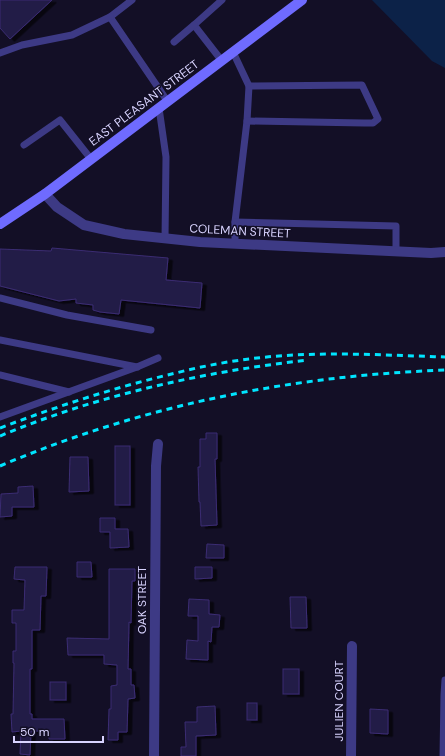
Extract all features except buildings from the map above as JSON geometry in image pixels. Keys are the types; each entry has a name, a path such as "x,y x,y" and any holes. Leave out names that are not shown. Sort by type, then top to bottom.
{"main road":[{"name":"EAST PLEASANT STREET","path":"0,224 45,194 302,0"}],"street":[{"name":"COLEMAN STREET","path":"45,194 57,207 84,225 124,234 165,239 235,244 431,254 445,252"},
{"name":"OAK STREET","path":"154,756 156,481 158,444"},
{"name":"JULIEN COURT","path":"352,646 352,756"}],"lane":[{"path":"0,53 22,45 72,35 110,17 132,0"},
{"path":"174,42 222,0"},
{"path":"110,17 164,105 166,157 165,239"},
{"path":"194,25 222,61"},
{"path":"233,52 249,86 247,121 235,222 235,244"},
{"path":"247,121 373,123 378,119 362,85 249,86"},
{"path":"24,145 60,120 91,159"},
{"path":"235,222 396,226 396,252"},
{"path":"0,298 67,315 151,330"},
{"path":"0,340 137,367"},
{"path":"0,417 158,358"},
{"path":"0,375 69,392"},
{"path":"0,410 12,413"},
{"path":"443,756 445,680"}],"water":[{"path":"372,0 445,0 445,68 432,61"}],"railway":[{"path":"0,428 109,391 186,370 227,362 257,358 304,355 351,354 445,357"},
{"path":"0,436 37,421 113,397 151,387 229,371 308,360"},
{"path":"0,466 108,426 163,410 218,397 330,379 387,373 445,370"}]}
